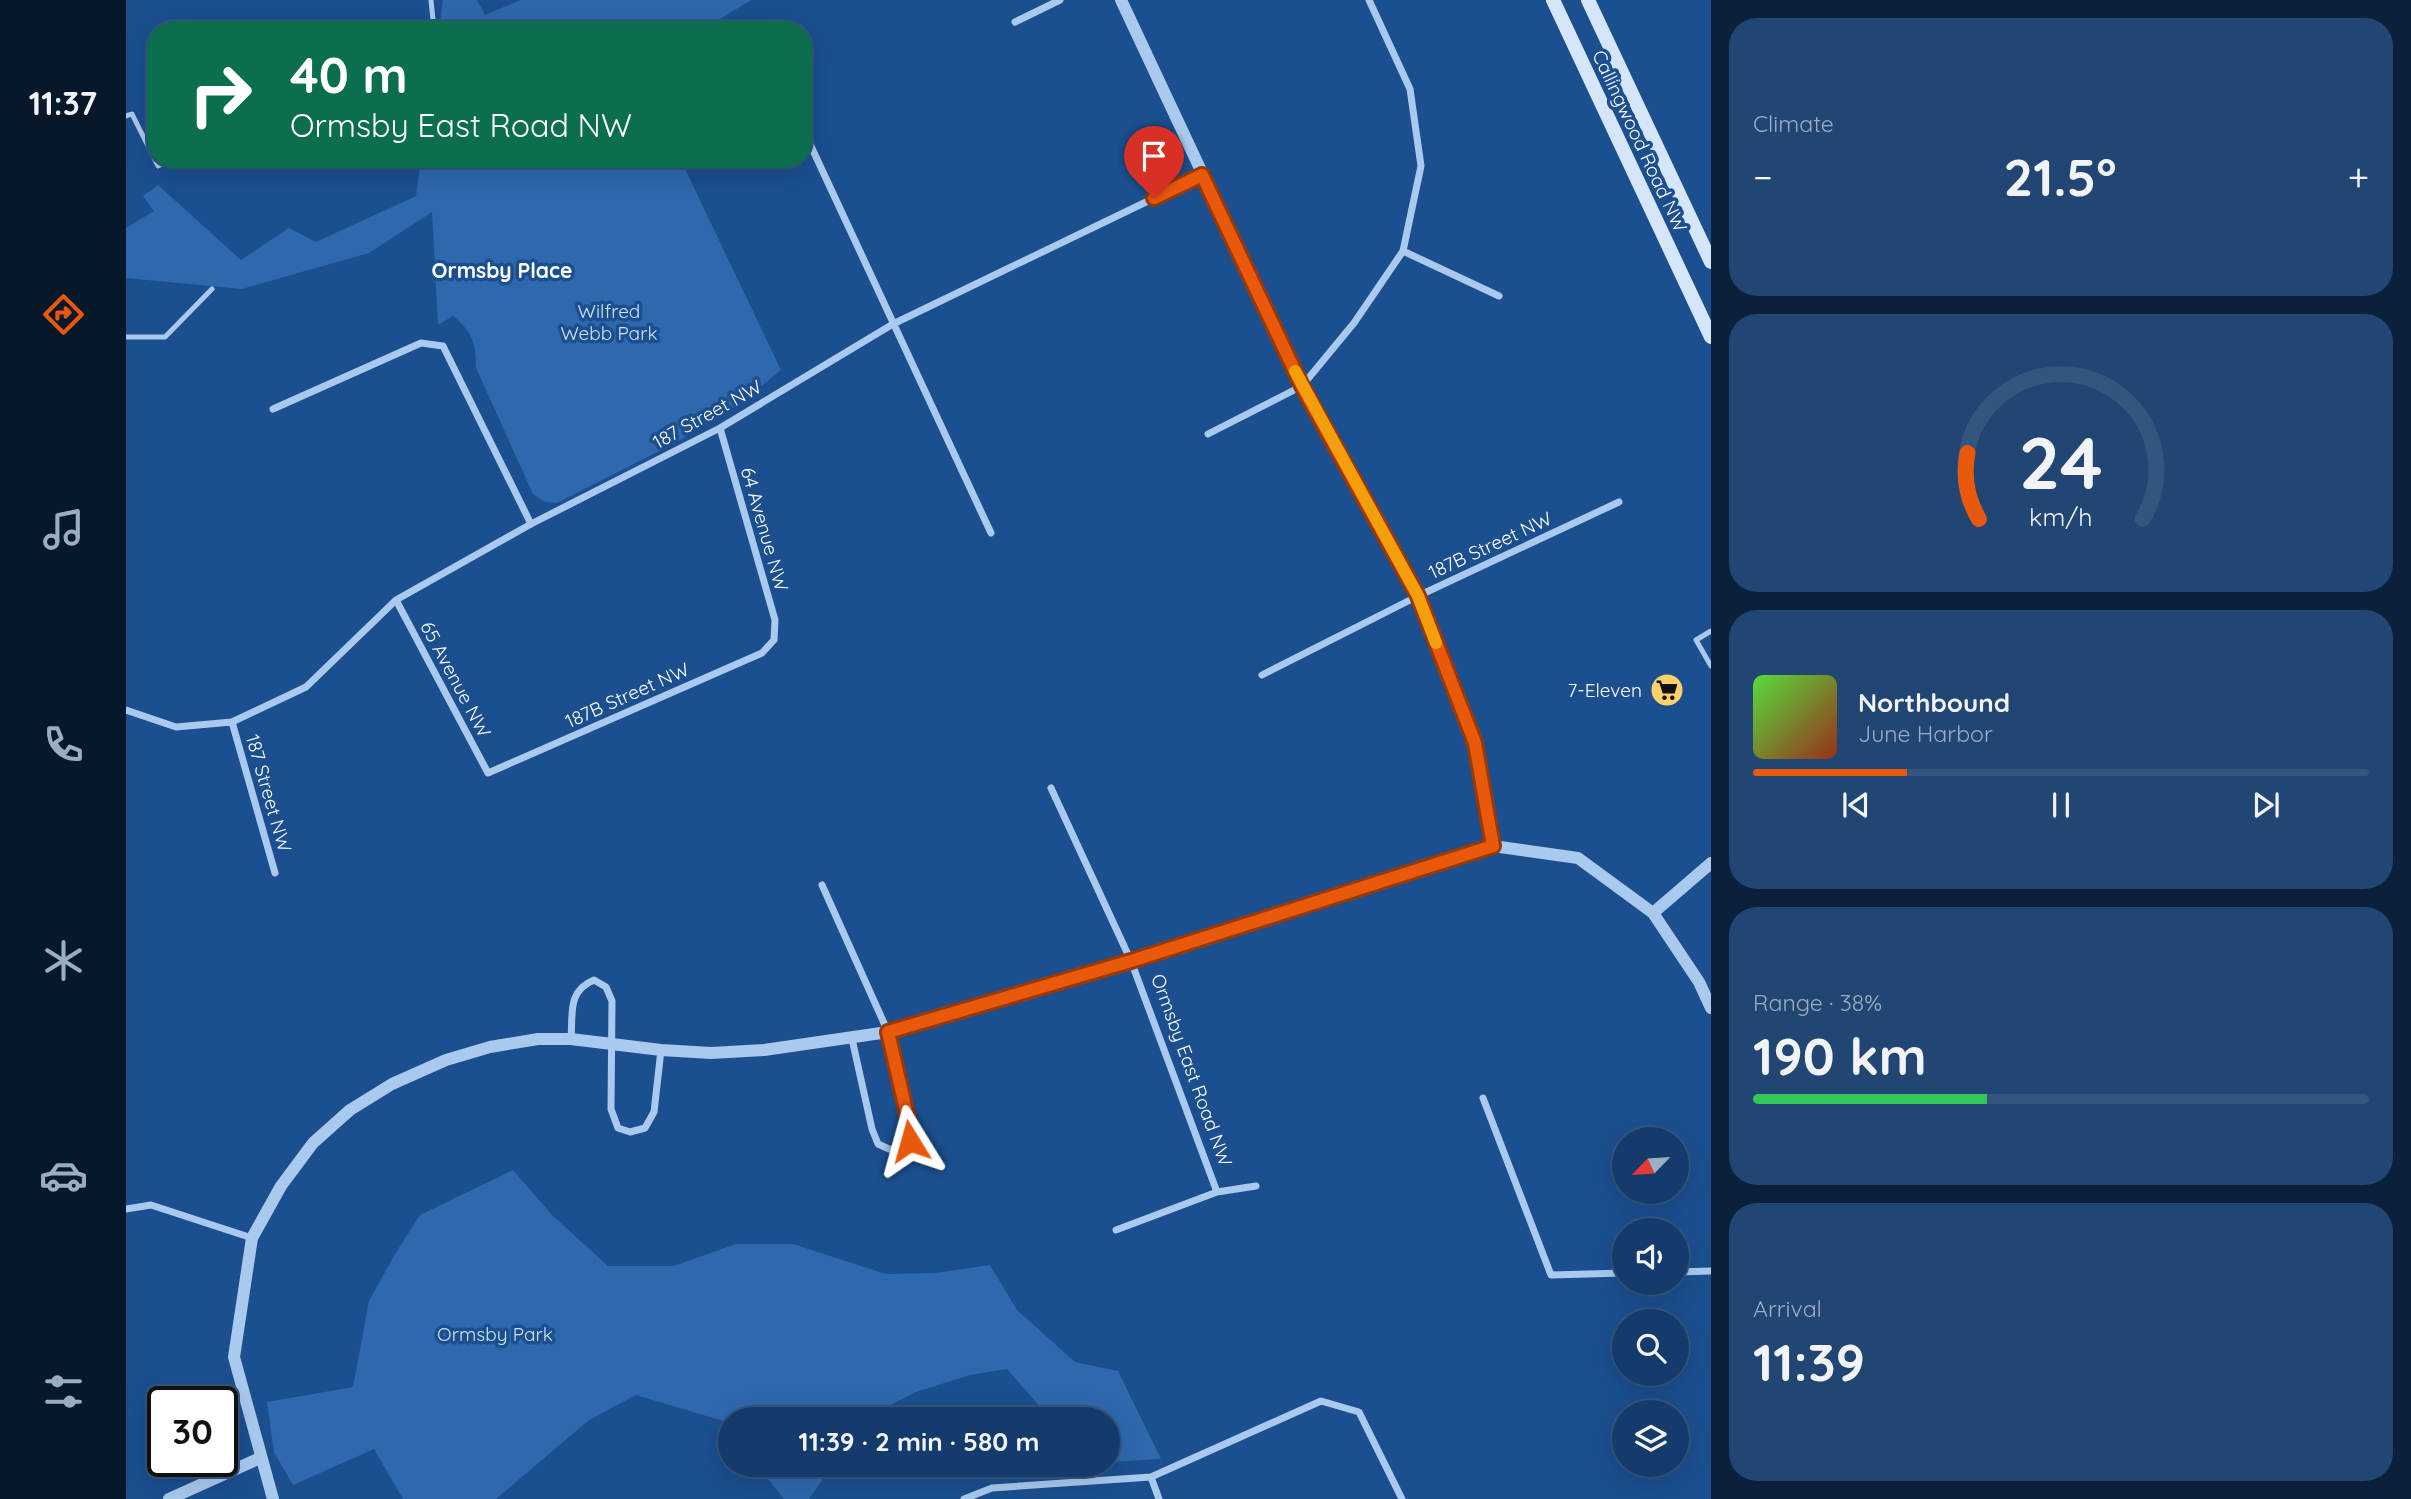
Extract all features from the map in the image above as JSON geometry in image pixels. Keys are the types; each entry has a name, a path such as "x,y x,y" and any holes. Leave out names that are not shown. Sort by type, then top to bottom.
{"main road":[{"name":"Callingwood Road NW","path":"1553,0 1711,337"},
{"name":"Callingwood Road NW","path":"1588,0 1711,262"}],"street":[{"path":"1015,22 1060,0"},
{"path":"1121,0 1302,386 1418,596 1475,743 1493,846"},
{"path":"1208,434 1302,386 1354,323 1403,251 1420,166 1412,102 1410,89 1369,0"},
{"path":"812,148 991,533"},
{"name":"187 Street NW","path":"126,710 176,727 232,722 306,687 396,600 531,524 720,428 893,324 1202,175"},
{"path":"1403,251 1499,296"},
{"path":"273,409 421,343 443,346 531,524"},
{"name":"64 Avenue NW","path":"720,428 775,620 774,640"},
{"name":"187B Street NW","path":"1262,675 1418,596 1619,502"},
{"name":"65 Avenue NW","path":"396,600 488,773"},
{"name":"187B Street NW","path":"488,773 762,653 774,640"},
{"name":"187 Street NW","path":"232,722 275,873"},
{"name":"Ormsby East Road NW","path":"1051,788 1131,961 1217,1192"},
{"name":"Ormsby East Road NW","path":"273,1499 234,1357 252,1238 281,1186 313,1143 350,1111 391,1084 446,1060 490,1047 538,1039 571,1039 711,1054 764,1050 888,1032 1131,961 1493,846 1578,858 1653,913"},
{"path":"1711,863 1653,913 1699,982 1711,1008"},
{"path":"822,885 888,1032 909,1130 910,1141 900,1150 878,1144 872,1129 852,1039"},
{"path":"571,1039 574,997 581,985 594,980 606,987 612,1001 611,1109 618,1128 631,1132 645,1128 654,1112 662,1050"},
{"path":"1483,1098 1551,1275 1612,1273"},
{"name":"Ormsby East Road NW","path":"1116,1230 1217,1192 1256,1186"},
{"path":"126,1209 150,1205 252,1238"},
{"path":"1689,1272 1711,1271"},
{"path":"964,1499 992,1488 1152,1477 1321,1401 1359,1412 1402,1499"},
{"path":"169,1499 260,1458"},
{"path":"1152,1477 1159,1499"}],"lane":[{"path":"431,0 433,21"},
{"path":"126,117 132,114 147,144"},
{"path":"126,337 166,337 212,289"},
{"path":"1710,661 1696,640 1711,631"}],"green space":[{"path":"443,0 477,0 485,15 521,0 751,0 717,21 440,21"},
{"name":"Wilfred Webb Park","path":"420,168 685,168 781,370 741,403 675,443 557,503 545,502 533,494 476,368 474,345 469,333 453,316 438,325 432,212 369,253 242,289 126,278 126,228 154,211 143,196 158,185 241,260 289,228 316,242 416,196"},
{"name":"Ormsby Park","path":"513,1170 552,1215 608,1266 674,1266 736,1244 793,1244 886,1274 935,1273 990,1265 1017,1310 1075,1362 1118,1371 1161,1459 1120,1461 1120,1407 1040,1407 1007,1369 970,1375 916,1392 887,1407 718,1407 718,1419 636,1395 589,1420 496,1499 403,1499 374,1449 293,1485 274,1452 267,1402 353,1387 369,1301 420,1215"},
{"path":"767,1477 825,1477 809,1499 784,1499"}],"slow traffic":[{"path":"1295,371 1418,596 1436,643"}],"place":[{"name":"7-Eleven","path":"1667,690"}],"district":[{"name":"Ormsby Place","path":"502,271"}],"route":[{"path":"910,1141 908,1119 888,1032 1131,961 1493,846 1475,743 1418,596 1302,386 1202,175 1154,198"}]}
